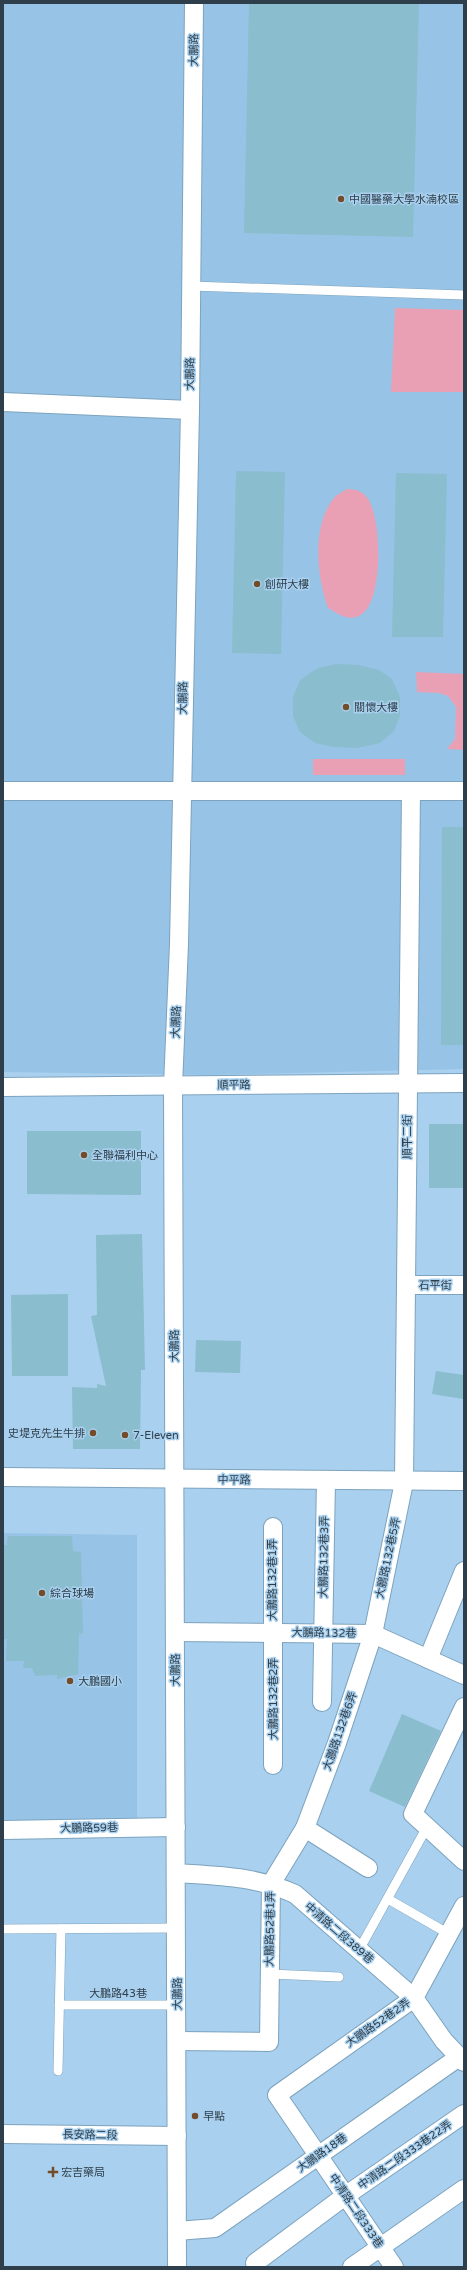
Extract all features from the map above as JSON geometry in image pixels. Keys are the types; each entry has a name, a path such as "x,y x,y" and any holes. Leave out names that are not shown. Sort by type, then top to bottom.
{"street":[{"name":"大鵬路","path":"178,2267 173,1086 179,944 190,410 194,3"},
{"path":"3,402 190,410"},
{"path":"3,791 464,791"},
{"name":"順平二街","path":"404,1482 411,791"},
{"name":"順平路","path":"3,1087 464,1083"},
{"name":"石平街","path":"406,1285 464,1285"},
{"name":"中平路","path":"3,1477 404,1482 464,1481"},
{"name":"大鵬路132巷3弄","path":"322,1702 326,1480"},
{"name":"大鵬路132巷5弄","path":"373,1634 404,1482"},
{"name":"大鵬路132巷1弄","path":"272,1527 272,1633"},
{"path":"428,1659 464,1571"},
{"name":"大鵬路132巷","path":"175,1632 373,1634 464,1675"},
{"name":"大鵬路132巷2弄","path":"272,1633 274,1765"},
{"name":"大鵬路132巷6弄","path":"305,1828 337,1743 373,1634"},
{"path":"464,1707 413,1814 464,1861"},
{"name":"大鵬路59巷","path":"3,1830 176,1827"},
{"path":"305,1828 368,1868"},
{"name":"大鵬路52巷1弄","path":"177,2042 269,2042 271,1884 305,1828"},
{"name":"中清路二段389巷","path":"176,1873 242,1877 271,1884 295,1894 414,1998 444,2041 462,2060"},
{"name":"大鵬路52巷2弄","path":"277,2095 414,1998 464,1906"},
{"name":"大鵬路18巷","path":"177,2231 215,2228 462,2060"},
{"name":"中清路二段333巷","path":"277,2095 394,2267"},
{"name":"中清路二段333巷22弄","path":"255,2263 345,2196 464,2114"},
{"name":"長安路二段","path":"3,2134 177,2136"},
{"path":"352,2267 464,2189"}],"lane":[{"path":"191,286 464,295"},
{"path":"359,1950 427,1827"},
{"path":"388,1899 449,1934"},
{"path":"3,1929 176,1928"},
{"path":"58,2071 61,1929"},
{"path":"270,1974 339,1977"},
{"name":"大鵬路43巷","path":"59,2005 177,2005"}],"shaded area":[{"path":"3,3 464,3 464,1069 211,1075 3,1072"},
{"path":"395,308 464,310 464,392 391,392"},
{"path":"347,489 359,491 368,499 373,510 378,543 376,582 372,598 365,611 352,618 342,616 328,608 321,582 318,552 319,537 327,509 338,494"},
{"path":"416,672 464,674 464,750 447,749 455,739 456,707 448,696 439,693 417,692"},
{"path":"313,759 405,759 405,775 313,775"},
{"name":"大鵬國小","path":"3,1533 137,1535 137,1827 3,1827"}],"building":[{"path":"249,3 419,4 413,237 244,233"},
{"name":"創研大樓","path":"236,471 285,472 281,654 232,653"},
{"path":"396,473 447,474 443,637 392,637"},
{"name":"關懷大樓","path":"336,664 359,665 379,670 392,679 400,697 400,716 394,731 380,743 357,748 333,747 315,743 300,732 293,716 293,697 300,680 318,668"},
{"path":"442,827 464,827 464,1045 441,1045"},
{"path":"429,1124 464,1124 464,1188 429,1188"},
{"name":"全聯福利中心","path":"27,1131 141,1131 141,1195 27,1194"},
{"path":"142,1234 145,1370 141,1370 140,1449 73,1449 72,1387 97,1388 97,1384 106,1386 91,1316 97,1315 96,1235"},
{"path":"68,1294 68,1376 12,1376 11,1295"},
{"path":"196,1340 241,1341 240,1373 195,1372"},
{"path":"436,1371 464,1375 463,1399 432,1394"},
{"name":"綜合球場","path":"8,1536 72,1536 73,1551 81,1552 83,1634 79,1633 78,1674 57,1679 57,1675 35,1676 32,1668 23,1668 24,1661 6,1661 7,1639 3,1639 3,1545 7,1545"},
{"path":"402,1714 441,1731 405,1807 369,1791"}],"place":[{"name":"中國醫藥大學水湳校區","path":"341,199"},
{"name":"創研大樓","path":"257,584"},
{"name":"關懷大樓","path":"346,707"},
{"name":"全聯福利中心","path":"84,1155"},
{"name":"史堤克先生牛排","path":"93,1433"},
{"name":"7-Eleven","path":"125,1435"},
{"name":"綜合球場","path":"42,1593"},
{"name":"大鵬國小","path":"70,1681"},
{"name":"早點","path":"195,2116"},
{"name":"宏吉藥局","path":"53,2172"}]}
